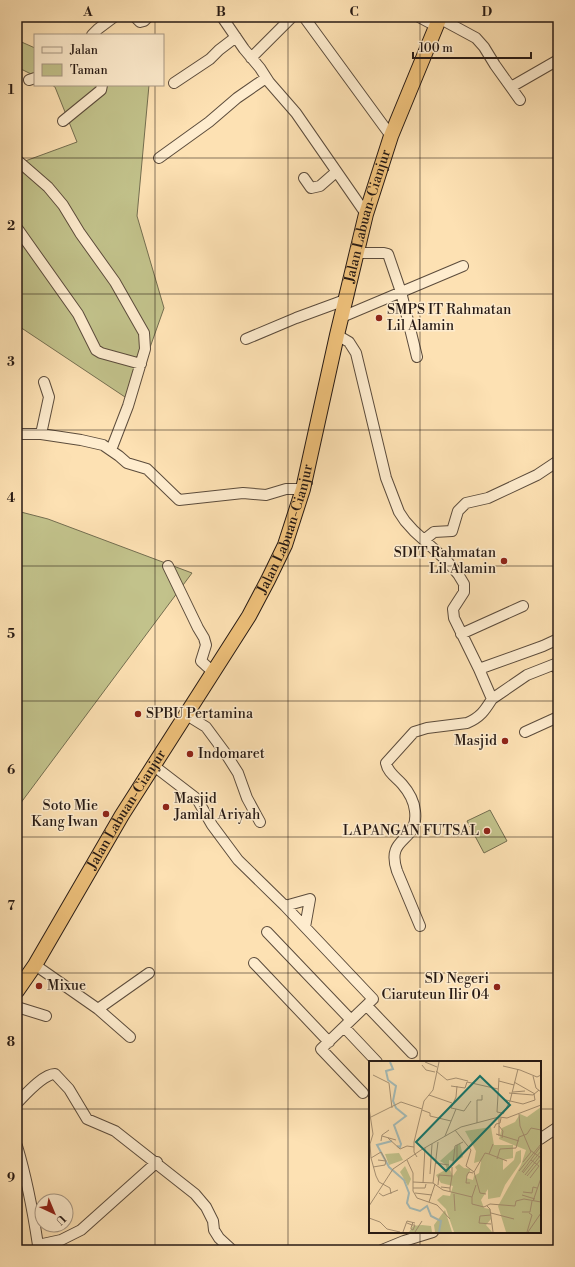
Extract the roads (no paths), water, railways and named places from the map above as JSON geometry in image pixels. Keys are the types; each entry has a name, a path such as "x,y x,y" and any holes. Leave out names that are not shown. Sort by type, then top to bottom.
{"highway":[{"name":"Jalan Labuan-Cianjur","path":"17,992 35,965 122,814 249,616 285,545 303,489 345,300 366,214 391,136 438,20"}],"street":[{"path":"93,34 114,17"},
{"path":"135,17 140,22 144,21 148,17"},
{"path":"222,17 266,78 296,113 366,214"},
{"path":"252,58 292,17"},
{"path":"304,17 391,136"},
{"path":"421,18 438,20 476,38 484,46 495,65 520,100"},
{"path":"174,83 210,59 236,37"},
{"path":"511,87 558,60"},
{"path":"159,158 209,122 237,98 266,78"},
{"path":"63,121 101,90 102,86"},
{"path":"17,160 48,187 63,205 80,233 118,288 144,333 145,347 141,364 128,406 111,450"},
{"path":"304,178 311,188 320,186 336,172"},
{"path":"17,228 78,314 96,350 101,353 141,364"},
{"path":"357,253 388,253 401,292 417,357"},
{"path":"342,317 463,266"},
{"path":"246,339 296,318 345,300"},
{"path":"337,335 349,342 356,353 386,478 398,512 405,521 450,564 464,584 464,592 453,609 454,618 480,670 492,699"},
{"path":"41,434 48,397 44,382"},
{"path":"17,434 41,434 94,442 103,445 127,463 147,469 179,500 243,493 266,495 286,489 303,489"},
{"path":"424,540 434,532 452,531 458,511 466,503 488,498 537,475 558,461"},
{"path":"168,566 195,623 204,638 206,645 201,661 213,672"},
{"path":"461,634 523,606"},
{"path":"480,670 558,639"},
{"path":"420,926 397,871 394,853 400,842 409,835 413,829 416,819 415,811 410,795 402,784 387,770 386,763 414,732 427,728 467,724 485,711 492,699 527,675 557,665"},
{"path":"185,714 206,728 226,754 238,773 247,798 260,822"},
{"path":"525,732 558,717"},
{"path":"154,766 197,799 212,825 238,860 285,906 373,999 321,1049 362,1093"},
{"path":"285,906 310,899 305,927"},
{"path":"267,932 347,1024 376,1061"},
{"path":"254,964 328,1042"},
{"path":"35,965 98,1009 130,1037"},
{"path":"98,1009 149,973"},
{"path":"367,1006 412,1053"},
{"path":"17,1007 46,1016"},
{"path":"17,1103 35,1085 50,1075 55,1074 69,1089 87,1119 115,1131 157,1162 195,1194 206,1207 213,1221 214,1230 219,1238 232,1250"},
{"path":"541,1138 558,1127"},
{"path":"17,1146 26,1175 38,1248 61,1240 81,1230 157,1162"},
{"path":"382,1250 430,1233"}],"place":[{"name":"SMPS IT Rahmatan Lil Alamin","path":"379,318"},
{"name":"SDIT Rahmatan Lil Alamin","path":"504,561"},
{"name":"SPBU Pertamina","path":"138,714"},
{"name":"Masjid","path":"505,741"},
{"name":"Indomaret","path":"190,754"},
{"name":"Masjid Jamlal Ariyah","path":"166,807"},
{"name":"Soto Mie Kang Iwan","path":"106,814"},
{"name":"LAPANGAN FUTSAL","path":"487,831"},
{"name":"Mixue","path":"39,986"},
{"name":"SD Negeri Ciaruteun Ilir 04","path":"497,987"}]}
